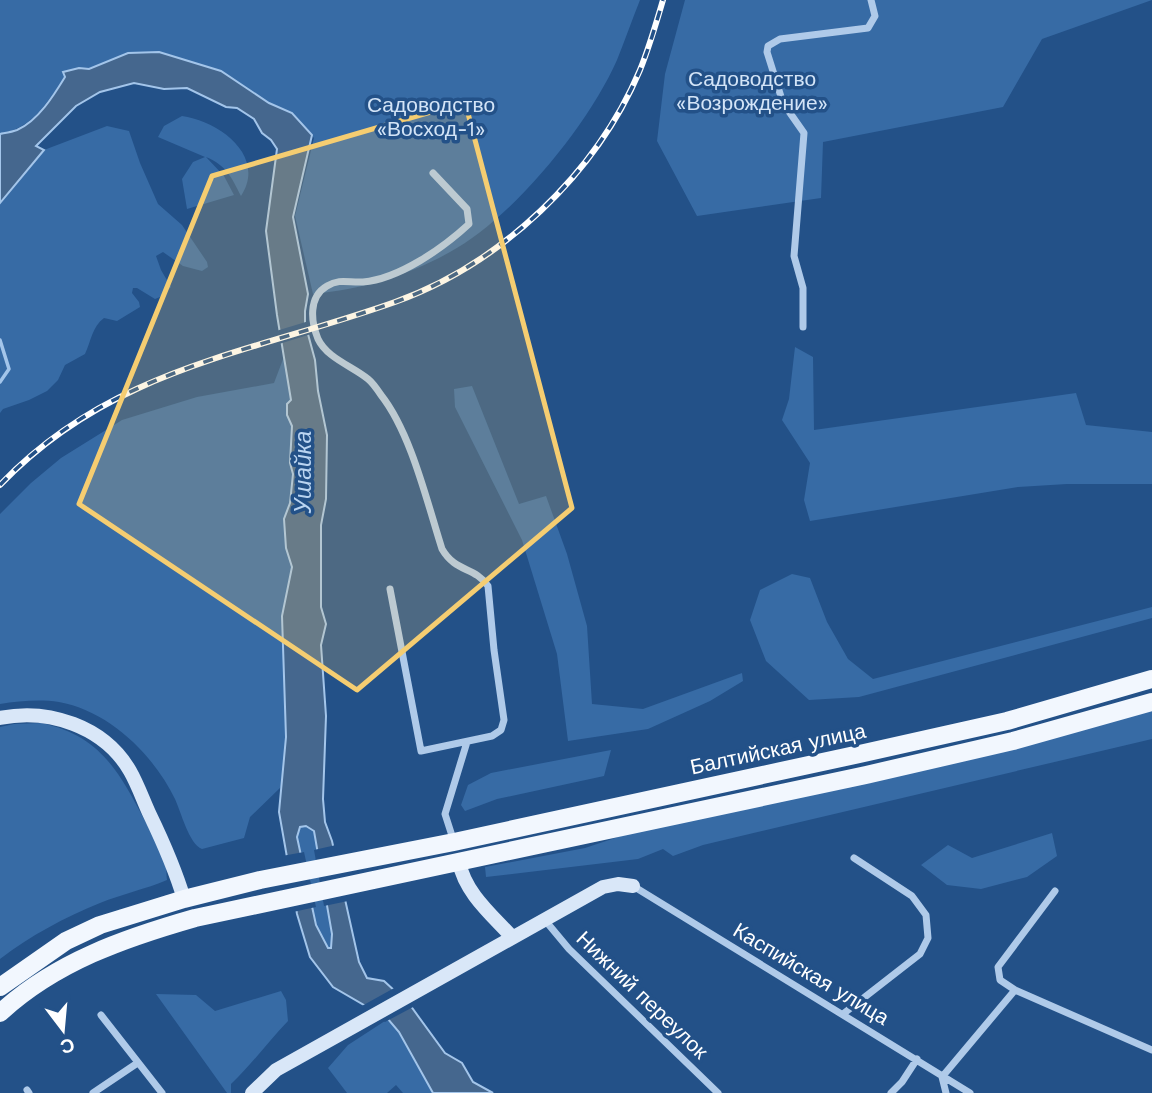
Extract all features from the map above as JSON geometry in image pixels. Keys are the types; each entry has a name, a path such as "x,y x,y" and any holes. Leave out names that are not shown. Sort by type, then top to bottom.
{"main road":[{"name":"Балтийская улица","path":"184,899 260,880 454,842 1007,721 1152,680"},
{"name":"Балтийская улица","path":"0,1013 43,980 76,960 144,933 264,902 892,769 1013,741 1152,702"},
{"path":"0,987 66,941 100,925 184,899"}],"street":[{"path":"803,327 803,288 794,256 804,133 783,103 766,52 768,46 780,39 867,28 875,16 871,0"},
{"path":"390,589 421,751 492,736 501,730 504,720 488,586 475,573 458,567 449,560 442,549 399,424 384,398 369,380 324,348 314,328 312,310 317,295 325,286 343,279 362,282 393,274 445,246 469,224 467,209 433,173"},
{"path":"0,718 15,715 51,716 85,729 117,753 129,770 172,861 184,899"},
{"path":"454,842 445,814 467,742"},
{"path":"843,1014 920,954 928,939 926,915 912,897 854,858"},
{"path":"459,862 468,888 512,937"},
{"path":"252,1093 276,1070 603,887 618,884 634,886"},
{"name":"Каспийская улица","path":"634,886 970,1093"},
{"path":"1055,891 998,967 1000,980 1015,990 1152,1050"},
{"name":"Нижний переулок","path":"544,919 569,949 718,1093"},
{"path":"946,1093 942,1077 1015,990"},
{"path":"101,1016 162,1093"},
{"path":"891,1093 917,1059"},
{"path":"93,1093 136,1063"}],"highlighted area":[{"path":"465,102 572,508 357,690 79,504 212,176"}],"green space":[{"name":"Садоводство «Восход-1»","path":"0,0 640,0 617,60 588,112 546,168 498,217 450,252 401,275 349,289 313,294 295,216 314,138 292,113 269,103 221,71 159,52 100,64 89,69 79,68 68,76 27,123 0,134"},
{"name":"Садоводство «Возрождение»","path":"685,0 1152,0 1042,39 1003,107 823,142 821,198 697,216 657,141 665,74"},
{"path":"182,116 196,119 224,133 244,154 248,167 247,181 241,196 223,168 206,157 224,176 234,195 187,209 182,179 193,162 205,157 158,137 164,126"},
{"path":"107,126 129,131 158,204 182,225 208,267 202,271 183,266 163,252 156,256 171,287 155,299 133,288 132,293 140,307 117,321 104,318 94,330 85,354 65,365 58,380 47,391 3,409 0,413 0,203 44,150"},
{"path":"795,347 813,357 814,430 1076,393 1086,425 1152,432 1152,484 1018,487 810,521 804,500 810,463 782,420 789,399"},
{"path":"285,354 291,400 287,405 287,415 292,426 290,463 293,474 290,503 284,519 286,548 292,567 282,616 286,737 282,786 250,817 244,838 202,849 189,834 175,799 155,766 112,725 77,707 59,702 0,704 0,514 61,458 122,420 197,397 274,383"},
{"path":"472,386 519,504 546,496 567,554 587,626 592,704 643,709 742,673 743,681 710,701 648,729 568,741 557,654 522,540 455,407 454,389"},
{"path":"792,574 810,578 827,622 848,659 873,679 1152,607 1152,618 859,697 809,700 766,661 750,620 760,590"},
{"path":"1152,709 1152,739 703,845 673,856 663,849 638,859 486,877 485,867 585,848 642,829"},
{"path":"41,723 78,736 104,757 115,770 161,848 166,861 167,880 74,914 0,959 0,727"},
{"path":"611,750 604,776 497,799 465,811 461,805 468,785 491,773"},
{"path":"306,826 314,831 332,934 331,948 328,948 316,925 297,837 299,827"},
{"path":"1052,833 1057,856 1027,877 981,889 947,885 921,865 948,845 972,858"},
{"path":"281,991 286,1000 288,1021 231,1084 231,1093 227,1093 156,994 196,995 215,1011"},
{"path":"388,1019 399,1032 433,1093 403,1093 396,1085 387,1093 347,1093 328,1068 348,1045"}],"water":[{"name":"Ушайка","path":"159,52 221,71 269,103 292,113 312,135 293,217 308,294 305,323 315,360 327,435 326,499 321,525 321,607 326,624 321,645 326,716 323,799 325,822 332,841 359,962 367,978 384,981 410,1005 445,1053 462,1063 473,1082 493,1093 433,1093 399,1032 388,1019 333,987 310,957 297,914 279,812 286,737 282,616 292,567 286,548 284,519 290,503 293,474 290,463 292,426 287,415 287,404 291,400 266,231 277,149 262,133 254,119 237,108 226,107 187,88 164,89 134,83 100,92 76,106 36,146 44,150 0,203 0,134 25,126 39,114 65,77 63,72 79,68 89,69 128,53","holes":["306,826 314,831 332,934 331,948 328,948 316,925 297,837 300,827"]}],"pier":[{"path":"309,321 311,334 279,344 276,331"},
{"path":"336,845 348,901 324,906 314,850"},
{"path":"304,852 316,907 293,912 282,856"},
{"path":"396,987 415,1006 385,1022 360,1007"}],"waterway":[{"path":"0,340 9,369 0,382"}],"railway":[{"path":"0,485 43,446 88,414 136,389 236,351 395,302 472,264 507,239 541,211 598,145 640,70 663,0"}]}
